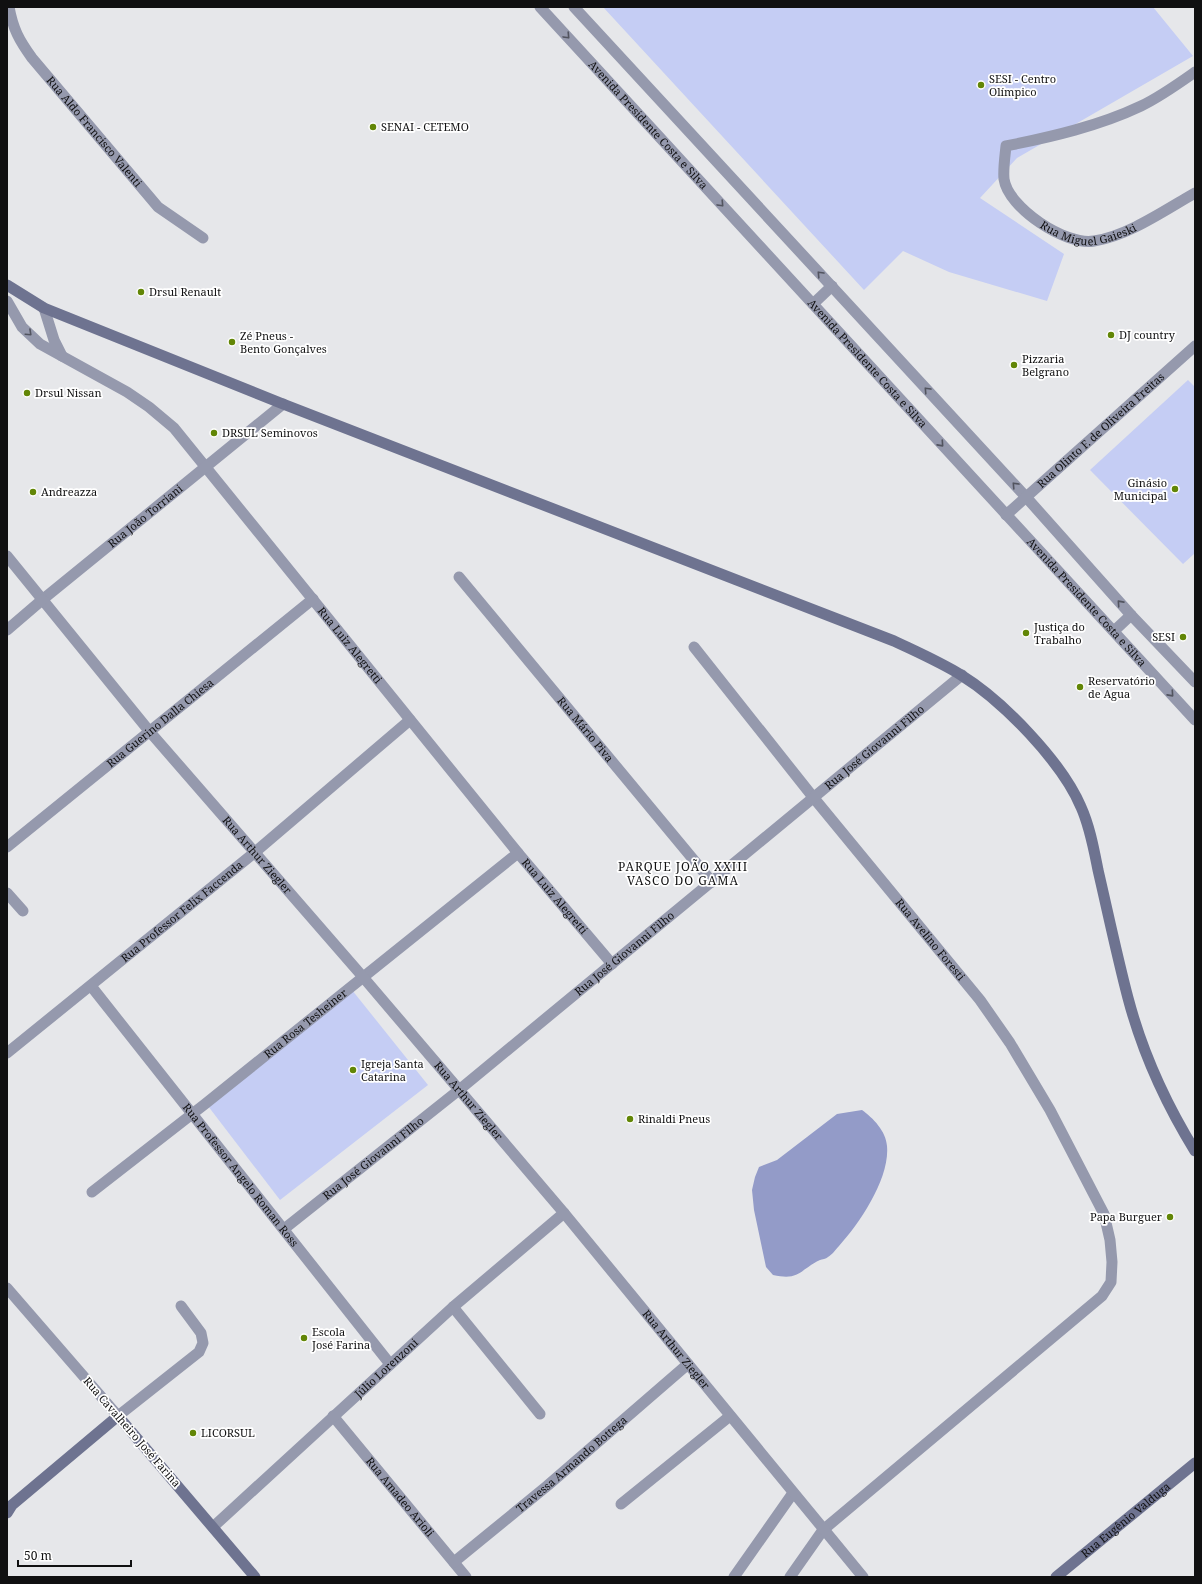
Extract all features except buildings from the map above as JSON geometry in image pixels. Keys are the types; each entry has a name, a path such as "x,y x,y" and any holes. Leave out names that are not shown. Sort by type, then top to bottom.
{"main road":[{"path":"7,285 44,308 283,404 894,641 962,675 994,700 1015,720 1051,759 1066,779 1081,808 1093,847 1128,998 1146,1053 1178,1122 1195,1151"},
{"path":"1178,1122 1195,1136"},
{"path":"7,1513 12,1505 118,1416"},
{"name":"Rua Cavalheiro José Farina","path":"118,1416 255,1577"},
{"name":"Rua Eugênio Valduga","path":"1056,1577 1195,1463"}],"street":[{"name":"Rua Aldo Francisco Valenti","path":"9,7 18,39 32,58 158,207 202,238"},
{"name":"Avenida Presidente Costa e Silva","path":"540,7 1195,720"},
{"path":"574,7 1026,497 1131,615 1195,682"},
{"name":"Rua Miguel Gaieski","path":"1195,72 1142,106 1112,118 1047,138 1006,146 1004,180 1012,196 1032,217 1053,231 1076,241 1093,242 1115,235 1136,226 1195,193"},
{"path":"813,304 832,286"},
{"name":"Rua Luiz Alegretti","path":"7,301 22,326 40,344 127,392 149,407 174,428 518,853 612,964"},
{"path":"44,308 54,340 62,356"},
{"name":"Rua Olinto F. de Oliveira Freitas","path":"1006,515 1195,346"},
{"name":"Rua João Torriani","path":"7,630 283,404"},
{"name":"Rua Arthur Ziegler","path":"7,556 150,732 363,977 564,1214 863,1577"},
{"name":"Rua Mário Piva","path":"458,577 712,882"},
{"name":"Rua Guerino Dalla Chiesa","path":"7,847 313,600"},
{"path":"1114,631 1131,615"},
{"name":"Rua Avelino Foresti","path":"694,648 813,797 980,1000 1010,1043 1050,1110 1104,1214 1110,1240 1112,1262 1111,1282 1102,1296 824,1530 790,1577"},
{"name":"Rua José Giovanni Filho","path":"284,1229 459,1090 962,675"},
{"name":"Rua Professor Felix Faccenda","path":"7,1053 254,853 410,720"},
{"name":"Rua Rosa Tesheiner","path":"92,1192 193,1114 518,853"},
{"path":"7,893 23,911"},
{"name":"Rua Professor Angelo Roman Ross","path":"91,986 390,1364"},
{"name":"Júlio Lorenzoni","path":"213,1527 390,1364 453,1308 564,1214"},
{"name":"Rua Cavalheiro José Farina","path":"7,1288 118,1416"},
{"path":"118,1416 199,1352 203,1343 201,1333 181,1306"},
{"path":"453,1308 540,1414"},
{"name":"Travessa Armando Bottega","path":"454,1562 547,1486 688,1364"},
{"name":"Rua Amadeo Arioli","path":"333,1416 466,1577"},
{"path":"621,1504 730,1416"},
{"path":"734,1577 793,1493"}],"shaded area":[{"path":"603,7 1153,7 1193,56 1017,158 980,198 1064,254 1047,301 949,272 903,251 864,290"},
{"path":"1188,380 1195,387 1195,553 1183,564 1090,470"},
{"path":"352,990 428,1085 280,1200 208,1106"},
{"path":"862,1110 882,1130 887,1146 887,1159 884,1172 872,1199 856,1225 829,1256 794,1276 789,1277 773,1275 766,1267 754,1210 752,1190 759,1167 777,1160 837,1114"}],"place":[{"name":"SESI - Centro Olímpico","path":"981,85"},
{"name":"SENAI - CETEMO","path":"373,127"},
{"name":"Drsul Renault","path":"141,292"},
{"name":"DJ country","path":"1111,335"},
{"name":"Zé Pneus - Bento Gonçalves","path":"232,342"},
{"name":"Pizzaria Belgrano","path":"1014,365"},
{"name":"Drsul Nissan","path":"27,393"},
{"name":"DRSUL Seminovos","path":"214,433"},
{"name":"Ginásio Municipal","path":"1175,489"},
{"name":"Andreazza","path":"33,492"},
{"name":"Justiça do Trabalho","path":"1026,633"},
{"name":"SESI","path":"1183,637"},
{"name":"Reservatório de Agua","path":"1080,687"},
{"name":"Igreja Santa Catarina","path":"353,1070"},
{"name":"Rinaldi Pneus","path":"630,1119"},
{"name":"Papa Burguer","path":"1170,1217"},
{"name":"Escola José Farina","path":"304,1338"},
{"name":"LICORSUL","path":"193,1433"}],"district":[{"name":"PARQUE JOÃO XXIII VASCO DO GAMA","path":"683,874"}]}
